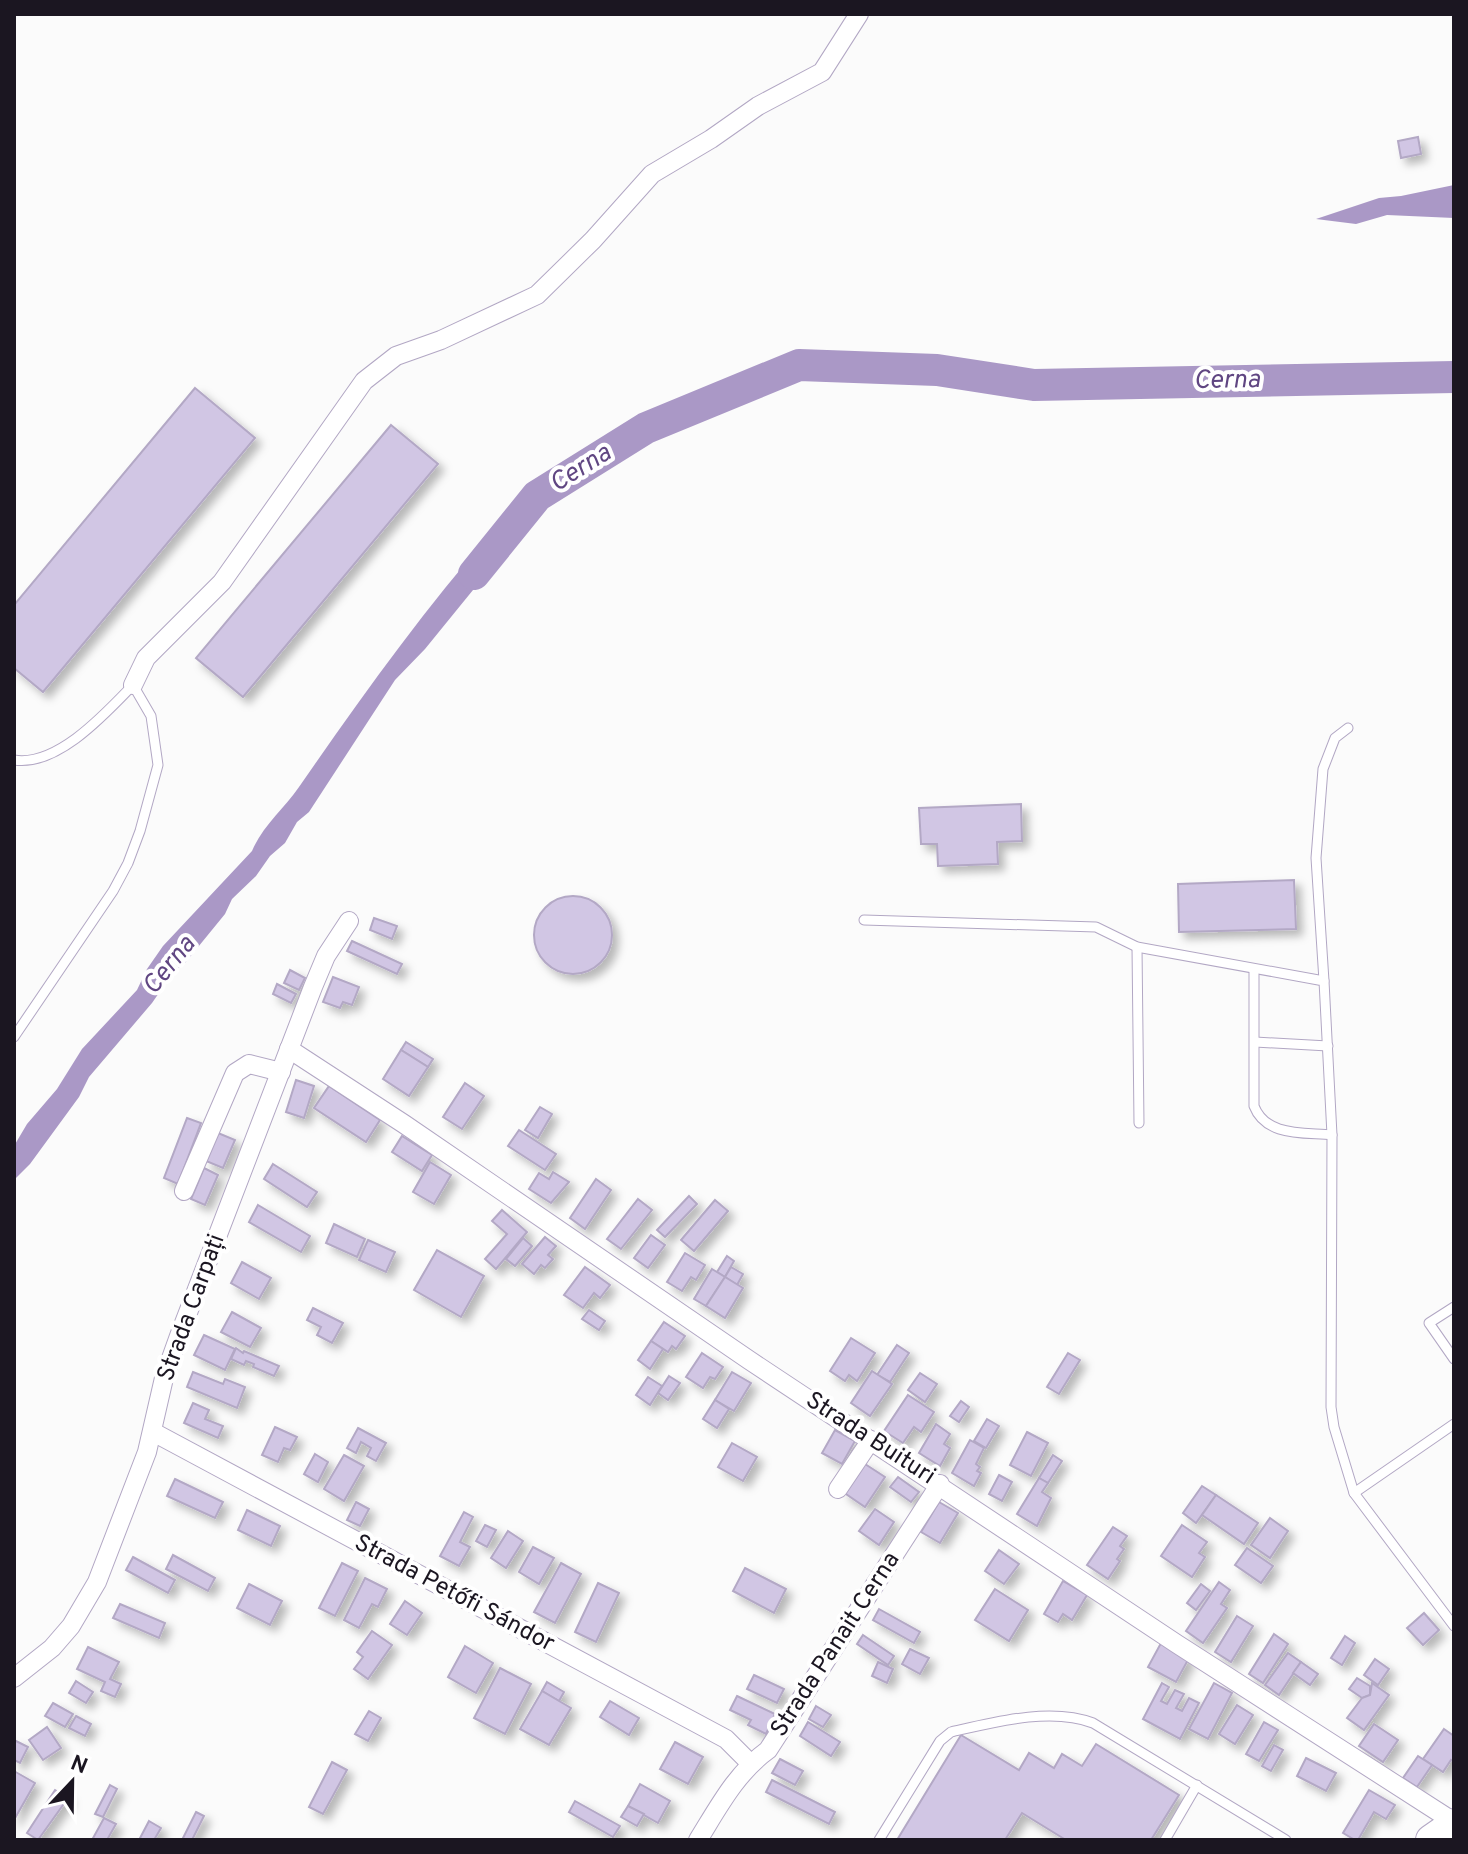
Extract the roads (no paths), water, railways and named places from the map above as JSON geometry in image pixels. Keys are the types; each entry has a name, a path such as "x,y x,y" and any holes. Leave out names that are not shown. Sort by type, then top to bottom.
{"main road":[{"path":"1431,1840 1454,1823"}],"street":[{"path":"133,685 146,658 222,582 364,381 396,356 441,340 537,295 593,240 652,174 758,106 822,72 859,14"},
{"name":"Strada Carpați","path":"14,1678 52,1648 71,1626 97,1582 153,1432 164,1378 179,1336 326,956 349,921"},
{"name":"Strada Buituri","path":"289,1049 1190,1652 1454,1823"},
{"path":"184,1191 235,1073 249,1064 281,1072"},
{"name":"Strada Petőfi Sándor","path":"153,1432 726,1739 750,1763"},
{"path":"838,1489 871,1440"},
{"name":"Strada Panait Cerna","path":"698,1840 750,1763 768,1750 940,1484"}],"lane":[{"path":"14,760 28,763 78,737 133,685 151,716 158,765 128,863 113,891 14,1037"},
{"path":"1348,728 1335,738 1323,769 1316,858 1332,1135 1331,1407 1354,1493 1454,1626"},
{"path":"864,920 1096,927 1137,947 1324,981"},
{"path":"1137,947 1139,1123"},
{"path":"1254,970 1254,1106 1258,1118 1279,1130 1332,1135"},
{"path":"1255,1042 1328,1046"},
{"path":"1454,1307 1429,1323 1454,1359"},
{"path":"1354,1493 1454,1424"},
{"path":"879,1840 940,1741 951,1732 1054,1714 1074,1716 1093,1723 1286,1840"},
{"path":"1165,1840 1197,1785"}],"water":[{"path":"1454,185 1454,218 1387,215 1356,224 1316,219 1379,198"},
{"path":"493,531 508,547 425,649 395,680 309,812 297,822 285,843 270,856 256,876 232,899 225,914 89,1077 79,1097 30,1164 14,1180 14,1146 27,1124 57,1089 82,1049 137,990 163,946 252,851 392,656"}],"waterway":[{"name":"Cerna","path":"474,574 537,496 646,428 799,365 937,370 1034,385 1454,377"}]}
